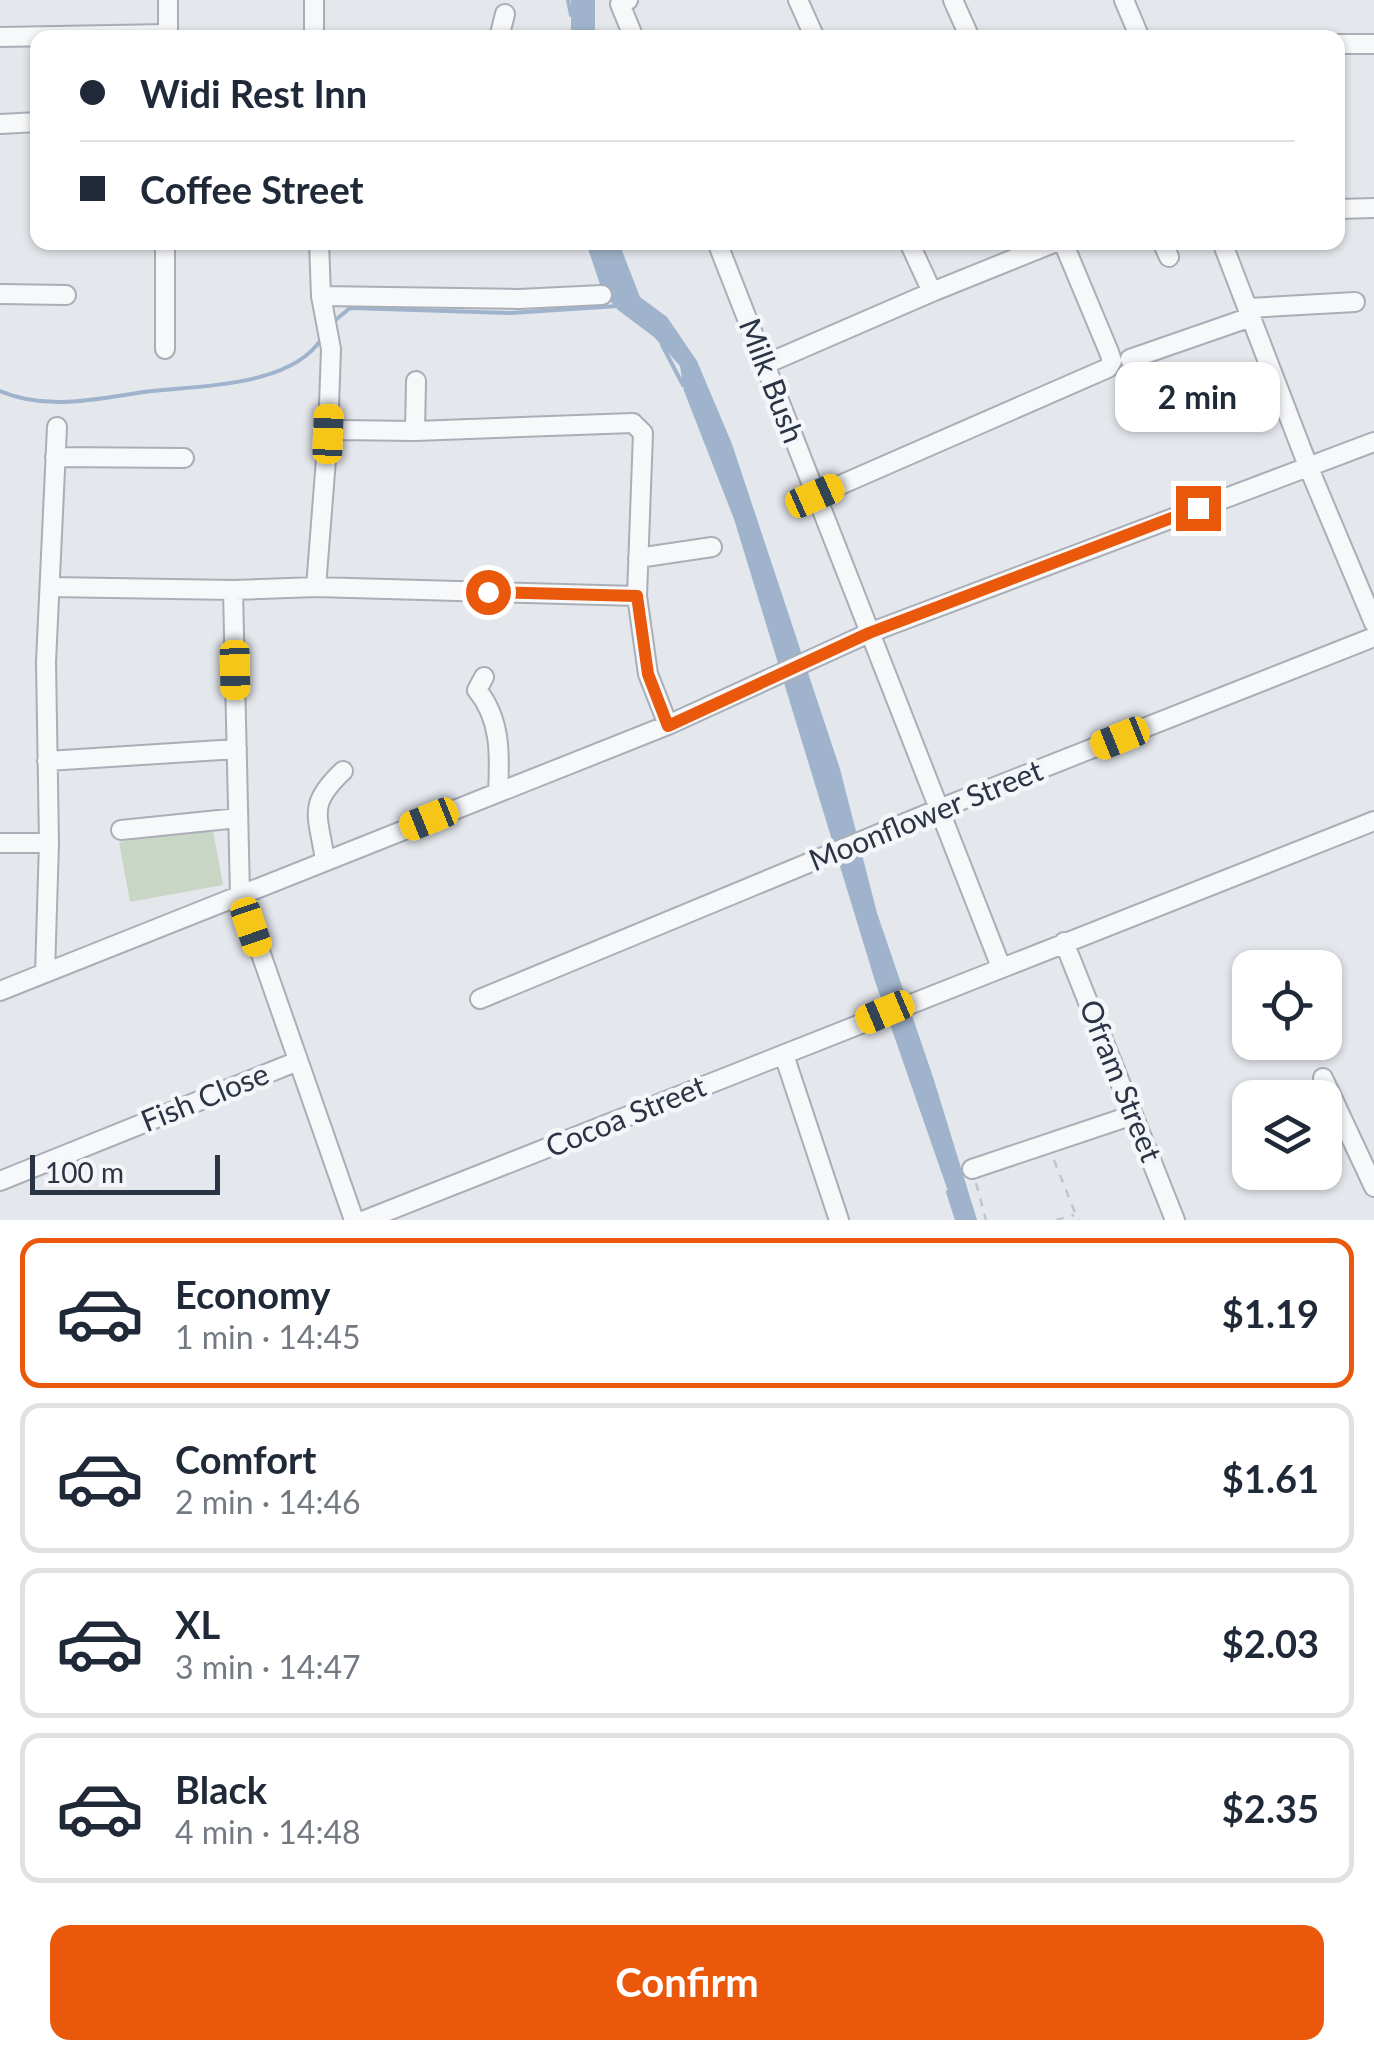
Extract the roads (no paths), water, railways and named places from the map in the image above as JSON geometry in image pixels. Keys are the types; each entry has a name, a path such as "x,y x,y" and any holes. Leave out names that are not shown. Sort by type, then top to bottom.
{"street":[{"path":"168,0 168,30"},
{"path":"314,0 314,30"},
{"path":"798,0 812,30"},
{"path":"954,0 967,30"},
{"path":"1124,0 1137,30"},
{"path":"624,2 632,30"},
{"path":"501,30 505,14"},
{"path":"0,37 30,37"},
{"path":"1345,44 1374,44"},
{"path":"0,124 30,122"},
{"path":"1345,209 1374,208"},
{"path":"165,250 165,349"},
{"path":"316,587 331,349 321,296 318,250"},
{"name":"Milk Bush","path":"720,250 1001,967"},
{"path":"913,250 932,292"},
{"path":"766,364 1040,250"},
{"path":"815,496 1108,368 1112,361 1109,352 1064,250"},
{"path":"1225,250 1308,466 1374,623"},
{"path":"0,294 66,295"},
{"path":"321,296 519,299 602,295"},
{"path":"1130,359 1250,313 1355,302"},
{"path":"414,431 416,380"},
{"path":"328,434 340,430 633,424 640,427 643,433 637,596 648,674 668,726"},
{"path":"46,974 46,662 56,427"},
{"path":"0,991 668,726 869,633 1374,442"},
{"path":"56,457 184,458"},
{"path":"638,558 712,547"},
{"path":"52,587 316,587 637,596"},
{"path":"233,590 240,894 354,1220"},
{"name":"Moonflower Street","path":"480,999 939,809 1374,637"},
{"path":"484,677 477,690 490,706 499,737 498,792"},
{"path":"47,761 237,749"},
{"path":"325,860 317,807 320,794 344,770"},
{"path":"121,830 238,818"},
{"path":"1001,967 1374,821"},
{"path":"0,843 49,843"},
{"name":"Ofram Street","path":"1064,942 1175,1220"},
{"name":"Cocoa Street","path":"366,1220 1001,967"},
{"path":"784,1054 838,1220"},
{"name":"Fish Close","path":"0,1181 298,1061"},
{"path":"1323,1078 1374,1187"},
{"path":"972,1169 1133,1115"}],"water":[{"path":"571,0 595,0 595,30 571,30"},
{"path":"588,250 622,250 640,297 667,317 697,361 732,444 840,769 877,913 977,1220 958,1220 875,981 734,519 684,391 680,366 654,337 618,310 603,293"}],"waterway":[{"path":"568,0 571,15"},
{"path":"333,322 350,308 511,313 618,306"},
{"path":"0,391 36,401 72,402 241,381 289,367 322,338"},
{"path":"662,345 683,385"},
{"path":"948,1192 957,1220"}]}
